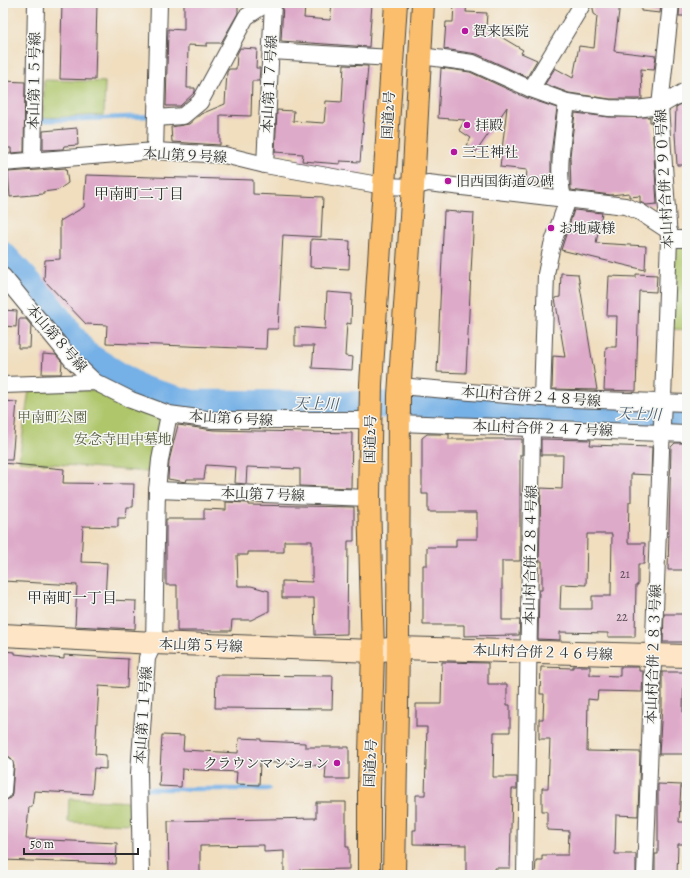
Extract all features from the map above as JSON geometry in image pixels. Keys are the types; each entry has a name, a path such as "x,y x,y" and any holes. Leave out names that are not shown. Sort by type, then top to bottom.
{"highway":[{"name":"国道2号","path":"369,875 369,789 373,651 369,498 370,410 396,3"},
{"name":"国道2号","path":"394,875 398,648 399,405 423,3"}],"street":[{"name":"本山第１５号線","path":"33,159 36,3"},
{"path":"155,151 159,3"},
{"path":"156,115 183,116 200,102 246,17 267,3"},
{"name":"本山第１７号線","path":"265,165 273,3"},
{"path":"531,89 583,3"},
{"name":"本山村合併２９０号線","path":"661,434 669,235 660,106 671,3"},
{"path":"271,50 392,58"},
{"path":"421,56 473,63 531,89 567,102 636,109 660,106 687,90"},
{"path":"542,398 546,274 552,245 566,205 562,197 560,153 567,102"},
{"name":"本山第９号線","path":"3,163 33,159 155,151 224,155 265,165 384,186 413,187 428,183 562,197 625,206 640,212 669,235"},
{"path":"669,235 687,239"},
{"name":"本山第８号線","path":"3,276 72,360 95,382"},
{"name":"本山第６号線","path":"3,385 95,382 131,400 169,414 213,420 370,410"},
{"name":"本山村合併２４８号線","path":"399,405 542,398 687,403"},
{"name":"本山村合併２４７号線","path":"399,405 532,428 687,434"},
{"name":"本山第１１号線","path":"141,875 139,773 147,658 154,644 157,490 160,460 169,414"},
{"name":"本山村合併２８４号線","path":"525,875 532,428"},
{"name":"本山村合併２８３号線","path":"645,875 661,434"},
{"name":"本山第７号線","path":"157,490 369,498"},
{"name":"本山第５号線","path":"3,635 154,644 373,651 398,648"},
{"name":"本山村合併２４６号線","path":"398,648 687,656"},
{"path":"3,764 5,765 3,792"}],"shaded area":[{"path":"301,121 366,124 363,174 298,166"}],"green space":[{"path":"44,80 105,82 104,115 43,118"},
{"path":"681,245 687,245 687,330 672,329 675,252"},
{"path":"29,390 94,390 161,418 147,472 19,461"},
{"path":"69,799 133,802 133,824 68,822"}],"building":[{"path":"62,3 97,3 95,80 60,79"},
{"path":"184,3 238,3 238,13 221,43 207,43 207,46 188,45 187,88 195,88 195,92 180,106 166,106 168,29 184,30"},
{"path":"332,3 372,3 369,47 281,41 283,4 305,5 304,18 330,20"},
{"path":"454,3 467,3 466,12 487,13 486,28 523,50 521,53 537,60 527,77 477,54 444,49 446,22 453,22"},
{"path":"592,3 620,3 614,51 656,56 654,70 641,69 642,99 610,99 569,93 545,84 555,68 573,78 579,46 594,48 597,16 594,14"},
{"path":"641,3 661,3 660,13 641,11"},
{"path":"680,3 687,3 687,16 679,16"},
{"path":"240,48 257,49 256,68 260,68 259,81 252,81 251,116 220,115 220,145 172,142 171,127 189,124 201,114 225,104 227,72 229,69 236,69 237,54"},
{"path":"344,65 368,66 360,162 340,161 340,164 302,161 303,154 275,152 277,110 294,111 293,121 324,123 326,101 342,102"},
{"path":"441,68 470,72 527,98 557,108 551,154 551,185 526,182 527,170 500,167 507,107 476,152 466,145 471,138 459,130 465,120 438,118"},
{"path":"3,81 25,82 24,152 11,153 11,148 3,148"},
{"path":"687,101 687,165 677,165 675,134 676,107"},
{"path":"575,113 609,117 650,117 650,122 652,122 657,204 646,205 640,202 640,196 629,197 629,193 611,195 571,190 570,156"},
{"path":"77,128 78,145 64,146 63,149 43,150 43,131"},
{"path":"66,168 68,183 58,190 43,192 43,194 10,197 8,172"},
{"path":"86,175 253,180 253,194 323,197 321,237 283,235 278,329 267,329 266,349 106,343 107,325 86,324 44,280 45,260 60,259 60,221 84,207"},
{"path":"574,210 602,213 596,243 646,246 645,270 561,250"},
{"path":"444,211 474,213 466,373 437,372"},
{"path":"311,239 350,241 349,269 310,267"},
{"path":"561,273 578,274 597,390 552,389 553,356 565,357 555,298 560,297"},
{"path":"636,274 657,275 656,292 639,291 636,391 604,390 606,347 616,347 617,316 607,316 609,276 636,277"},
{"path":"327,292 352,294 351,324 347,323 345,356 353,357 352,370 312,368 314,346 295,346 295,327 325,329"},
{"path":"3,310 17,311 16,327 3,326"},
{"path":"19,319 26,319 31,325 30,348 18,348"},
{"path":"43,354 56,355 62,362 61,374 42,374"},
{"path":"3,401 17,402 12,460 3,460"},
{"path":"178,425 213,430 352,433 351,488 300,486 300,469 247,467 246,484 235,483 236,467 206,465 204,479 187,479 186,482 168,479 169,461"},
{"path":"427,434 449,434 449,439 522,439 522,455 520,455 520,561 502,561 502,620 520,620 519,635 464,636 464,625 423,625 423,565 427,565 427,547 456,547 456,539 477,539 477,512 428,512 428,494 422,494 422,438"},
{"path":"541,439 591,440 590,445 652,447 651,475 631,474 631,502 629,502 628,543 645,543 644,564 638,564 635,637 608,637 608,633 560,632 560,640 538,639 539,590 542,590 542,561 539,561 541,488 562,489 563,455 541,455","holes":["587,534 612,534 611,596 592,596 592,609 560,609 561,584 586,585"]},
{"path":"675,443 687,443 687,570 668,570 671,447"},
{"path":"3,463 64,469 63,483 134,484 133,507 127,507 126,518 118,518 118,527 83,526 81,562 107,563 105,600 136,601 135,629 75,626 77,585 3,581"},
{"path":"226,502 248,503 248,505 354,507 354,541 348,541 347,634 315,635 314,598 282,598 282,581 312,582 312,541 284,541 284,552 248,552 248,555 237,555 238,586 251,586 269,591 269,611 251,620 232,620 231,631 177,631 177,585 166,585 166,519 204,519 204,509 226,510"},
{"path":"664,614 687,614 687,642 663,642"},
{"path":"3,651 15,652 15,654 64,659 64,655 128,659 127,688 99,686 95,754 106,755 106,769 94,768 92,794 34,791 32,807 29,807 26,839 117,843 116,864 3,860 3,801 11,798 14,766 10,757 3,756"},
{"path":"442,662 488,663 488,684 507,684 507,705 510,705 510,732 494,732 493,777 517,777 517,789 512,789 510,868 495,868 495,875 466,875 466,845 413,844 413,830 416,830 416,795 425,795 427,727 416,727 416,704 441,704"},
{"path":"573,666 590,666 590,675 620,676 620,667 639,667 639,671 643,671 642,692 598,691 597,700 588,699 587,751 640,752 638,816 616,815 615,854 636,854 636,875 535,875 536,860 542,860 542,855 568,855 569,831 547,830 547,811 542,811 542,788 548,788 550,739 539,739 539,719 543,719 544,694 540,694 541,667 573,668"},
{"path":"662,672 684,672 683,712 687,712 687,737 684,737 684,754 659,754 662,706"},
{"path":"216,675 333,676 332,709 215,708"},
{"path":"162,735 184,736 183,750 238,753 239,738 261,739 261,741 305,743 305,747 349,747 349,779 325,779 326,766 260,762 259,785 236,784 237,772 182,769 181,787 159,786"},
{"path":"658,784 681,785 679,822 687,822 687,844 678,844 677,875 655,875 655,854 658,854"},
{"path":"316,802 346,802 346,847 349,847 349,869 299,870 299,875 284,875 284,851 264,852 264,845 200,846 200,875 169,875 168,821 316,818"}],"waterway":[{"path":"36,121 152,116"},
{"name":"天上川","path":"3,255 45,300 85,354 141,389 191,403 411,405 687,416"},
{"path":"145,789 269,789"}],"place":[{"name":"賀来医院","path":"465,31"},
{"name":"拝殿","path":"467,125"},
{"name":"三王神社","path":"454,152"},
{"name":"旧西国街道の碑","path":"448,181"},
{"name":"お地蔵様","path":"551,228"},
{"name":"クラウンマンション","path":"337,763"}],"district":[{"name":"甲南町二丁目","path":"139,194"},
{"name":"甲南町一丁目","path":"72,598"}],"park label":[{"name":"甲南町公園","path":"52,417"},
{"name":"安念寺田中墓地","path":"123,439"}]}
